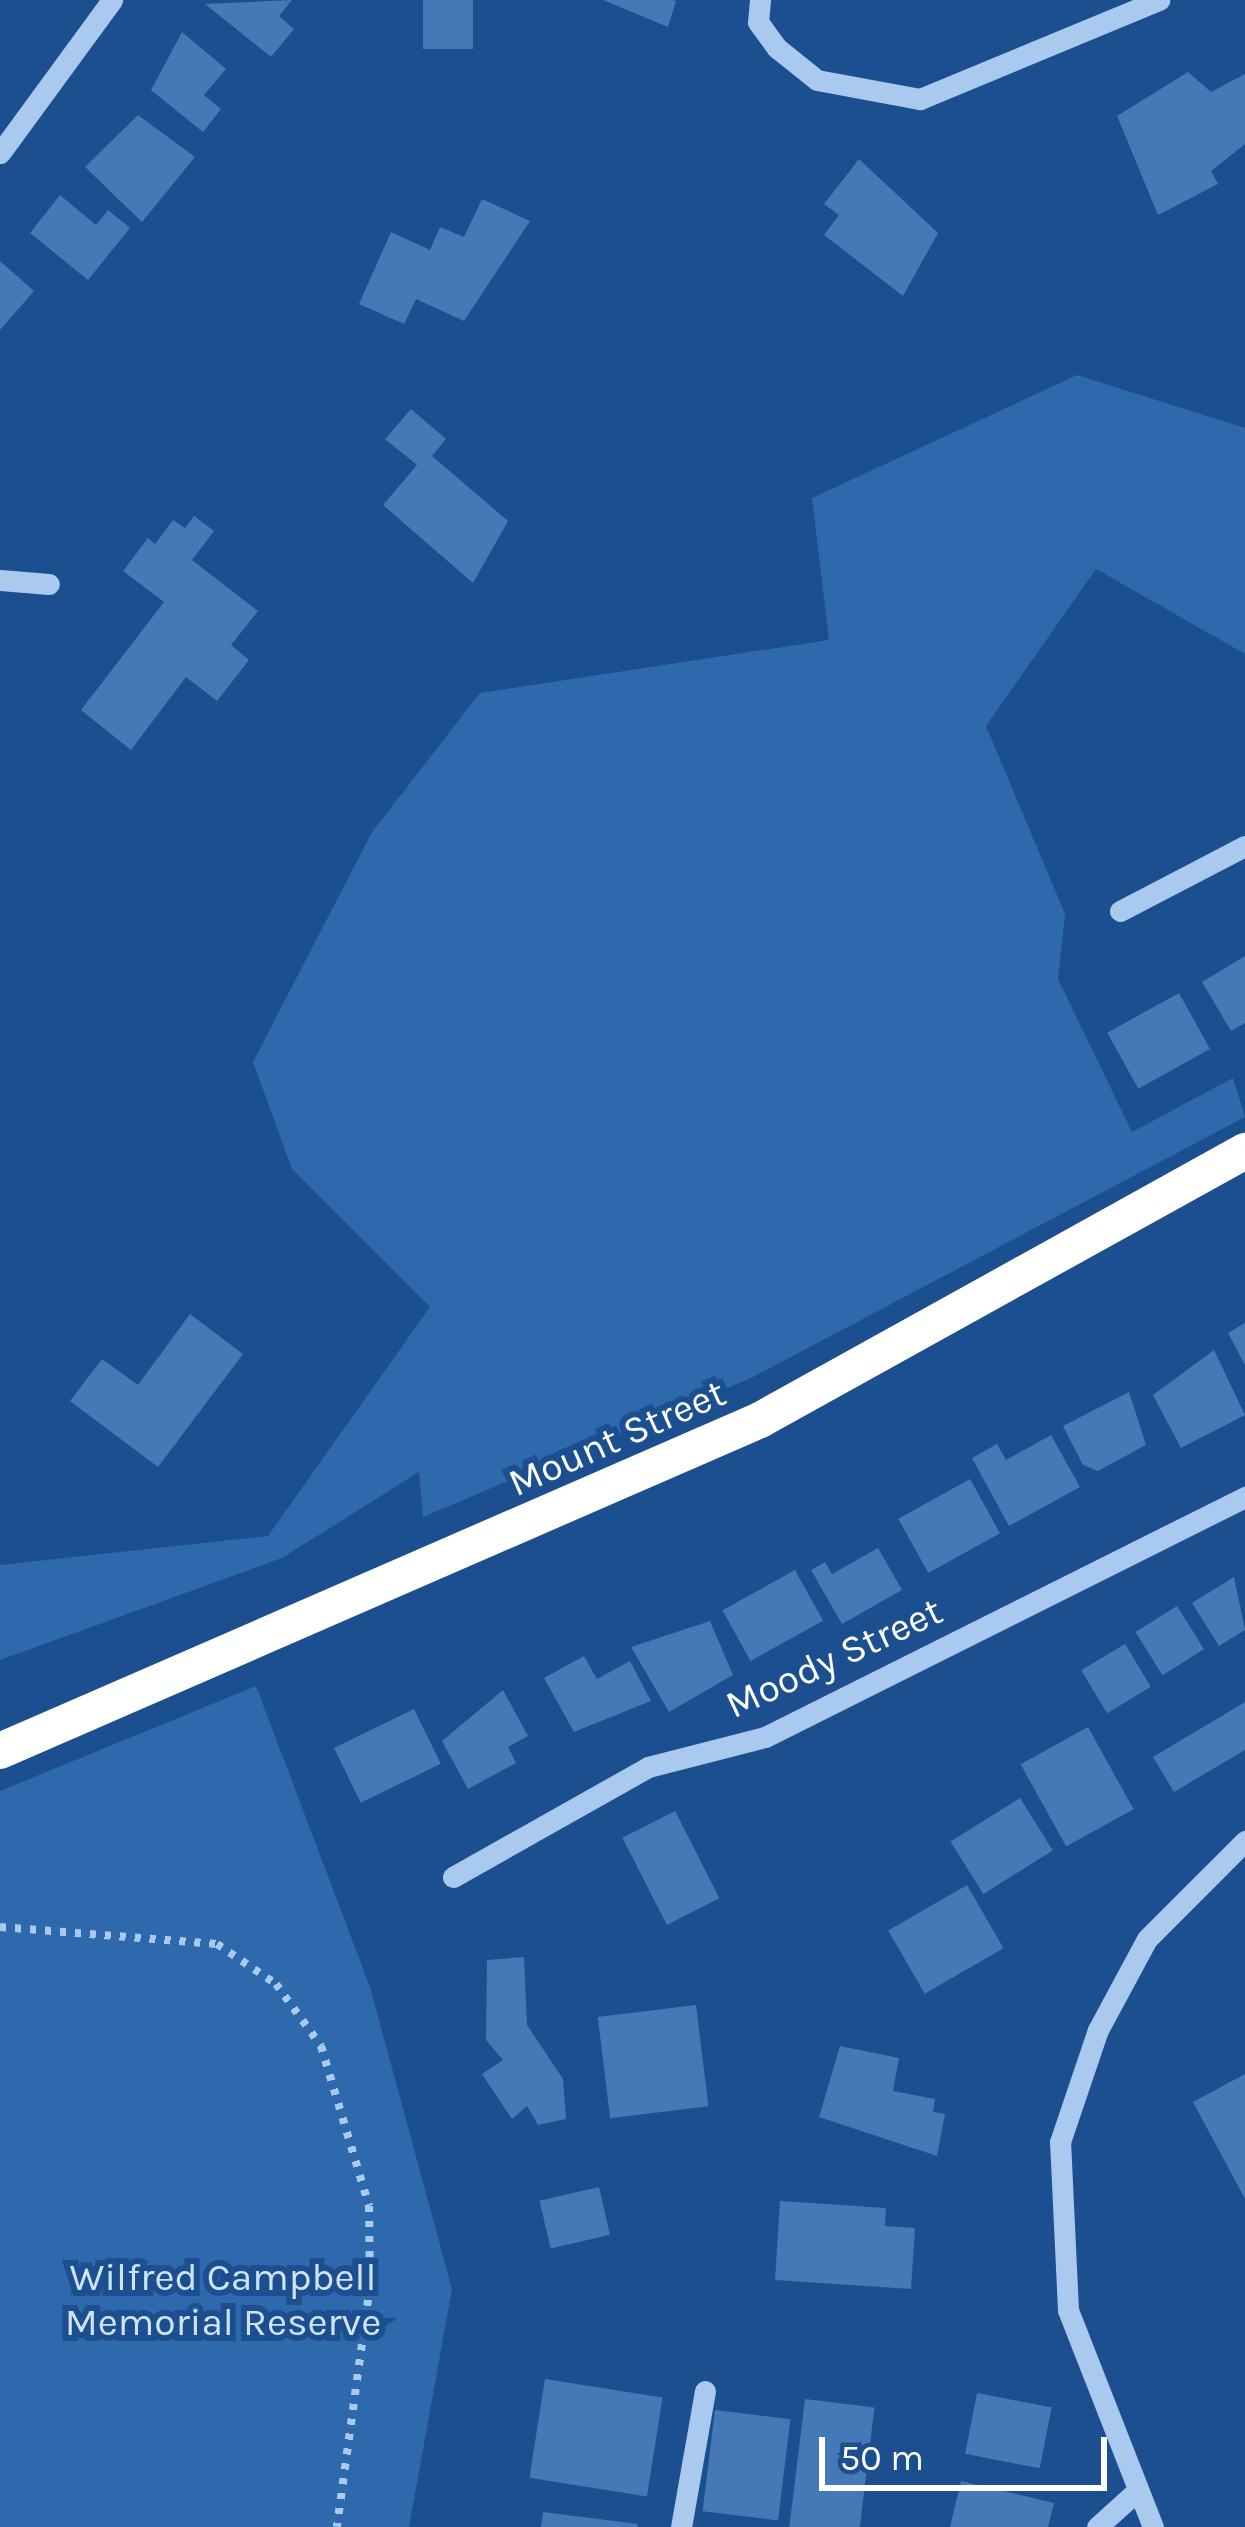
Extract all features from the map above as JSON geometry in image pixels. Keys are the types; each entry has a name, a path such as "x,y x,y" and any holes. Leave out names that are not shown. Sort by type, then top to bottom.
{"highway":[{"name":"Mount Street","path":"0,1751 760,1420 1245,1151"}],"street":[{"path":"0,153 112,0"},
{"path":"760,0 758,22 776,49 817,80 920,99 1159,0"},
{"path":"0,580 49,584"},
{"path":"1120,910 1245,846"},
{"name":"Moody Street","path":"453,1876 648,1767 765,1737 1245,1497"},
{"path":"1153,2527 1068,2310 1060,2142 1098,2030 1147,1939 1245,1841"},
{"path":"680,2527 705,2391"},
{"path":"1097,2527 1137,2491"}],"path":[{"path":"0,1927 217,1944 276,1984 321,2046 369,2206 370,2285 337,2527"}],"green space":[{"path":"1077,375 1245,428 1245,654 1096,569 986,726 1065,914 1058,979 1132,1132 1233,1078 1245,1117 751,1378 423,1517 419,1472 282,1558 0,1660 0,1565 268,1536 430,1307 292,1169 253,1062 372,832 480,693 829,640 812,498"},
{"name":"Wilfred Campbell Memorial Reserve","path":"256,1686 370,1987 452,2289 409,2527 0,2527 0,1791"}],"building":[{"path":"292,0 279,16 294,29 271,57 205,4"},
{"path":"423,0 473,0 473,49 423,49"},
{"path":"603,0 672,0 676,1 668,27"},
{"path":"182,32 226,69 204,95 221,109 203,132 151,90"},
{"path":"1188,72 1211,92 1245,74 1245,144 1211,171 1218,184 1158,215 1117,116"},
{"path":"138,115 195,157 142,222 85,167"},
{"path":"859,159 938,233 903,296 824,235 839,215 824,204"},
{"path":"60,195 96,225 108,210 130,228 88,280 30,233"},
{"path":"482,199 530,221 464,321 416,299 404,324 359,304 391,232 430,250 440,227 464,237"},
{"path":"0,261 34,291 0,330"},
{"path":"411,409 446,439 432,456 508,521 473,583 383,505 417,465 385,439"},
{"path":"194,516 214,531 192,560 258,611 231,645 249,660 217,701 186,677 131,750 81,710 164,602 123,571 148,538 155,544 173,520 185,528"},
{"path":"1245,956 1245,1023 1231,1031 1202,982"},
{"path":"1179,993 1210,1049 1138,1089 1107,1033"},
{"path":"190,1314 243,1354 158,1467 70,1401 102,1359 138,1385"},
{"path":"1245,1323 1245,1365 1228,1333"},
{"path":"1214,1350 1245,1415 1181,1448 1153,1395"},
{"path":"1129,1392 1146,1445 1098,1471 1083,1465 1063,1426"},
{"path":"1051,1435 1080,1487 1009,1526 972,1458 997,1444 1006,1460"},
{"path":"970,1479 1000,1533 928,1573 898,1519"},
{"path":"878,1548 902,1590 842,1624 811,1570 825,1562 832,1574"},
{"path":"795,1570 823,1621 751,1661 722,1610"},
{"path":"1234,1577 1245,1630 1219,1646 1192,1603"},
{"path":"1177,1606 1204,1649 1162,1675 1135,1632"},
{"path":"710,1621 733,1675 669,1712 631,1647"},
{"path":"1125,1644 1151,1687 1107,1713 1081,1670"},
{"path":"584,1656 597,1679 630,1661 651,1701 574,1732 544,1678"},
{"path":"503,1690 528,1736 508,1747 516,1763 468,1789 442,1741"},
{"path":"1245,1702 1245,1750 1174,1792 1153,1757"},
{"path":"414,1709 441,1764 361,1803 334,1748"},
{"path":"1088,1727 1134,1809 1066,1847 1021,1764"},
{"path":"1020,1798 1053,1851 983,1894 950,1841"},
{"path":"675,1811 719,1898 667,1925 622,1838"},
{"path":"967,1885 1004,1948 925,1994 888,1930"},
{"path":"524,1957 527,2025 563,2079 566,2119 538,2125 527,2106 512,2119 482,2074 503,2060 486,2040 487,1960"},
{"path":"696,2005 708,2106 610,2118 598,2017"},
{"path":"840,2046 899,2058 893,2091 935,2099 933,2112 945,2114 937,2156 819,2117"},
{"path":"1245,2074 1245,2199 1193,2102"},
{"path":"599,2187 610,2235 551,2248 540,2201"},
{"path":"780,2201 886,2208 885,2226 915,2228 911,2289 775,2280"},
{"path":"545,2379 663,2398 647,2496 529,2478"},
{"path":"977,2393 1052,2408 1040,2468 965,2454"},
{"path":"805,2399 874,2408 860,2527 789,2527"},
{"path":"715,2410 790,2419 778,2521 703,2511"},
{"path":"961,2481 1054,2503 1048,2527 950,2527"},
{"path":"543,2512 638,2524 541,2527"}]}
